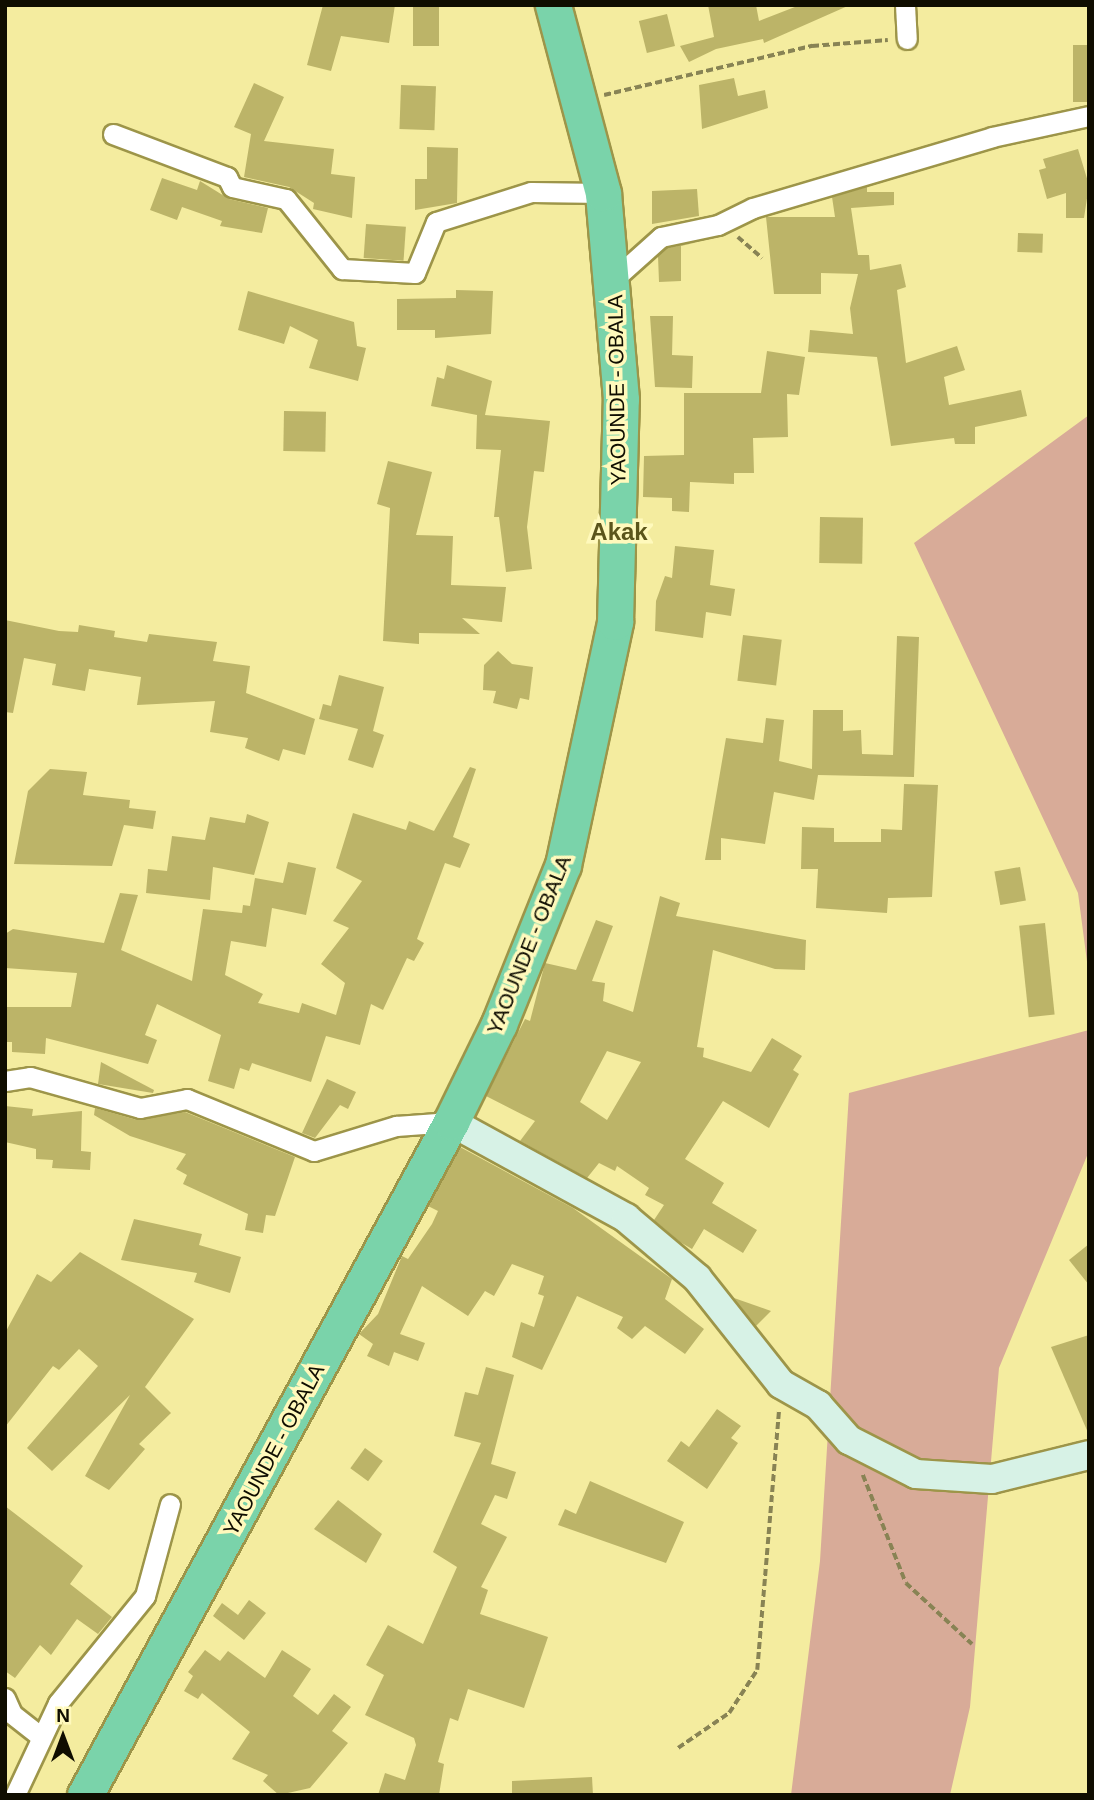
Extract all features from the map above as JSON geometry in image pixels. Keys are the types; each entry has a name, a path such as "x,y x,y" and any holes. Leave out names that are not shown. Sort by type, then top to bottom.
{"highway":[{"name":"YAOUNDE - OBALA","path":"85,1795 451,1122 499,1024 563,865 598,715 615,622 621,399 614,279 603,193 582,100 553,5"}],"street":[{"path":"905,5 907,39"},
{"path":"614,279 661,237 718,225 837,182 1089,116"},
{"path":"113,134 228,177 232,187 286,199 342,269 415,273 436,222 531,192 603,193"},
{"path":"5,1081 30,1077 140,1108 187,1099 314,1151 396,1126 451,1122 626,1217 697,1278 781,1384 818,1405 849,1440 916,1474 992,1479 1089,1455"},
{"path":"15,1795 40,1736 58,1703 145,1596 170,1504"},
{"path":"5,1698 12,1714 40,1736"}],"path":[{"path":"582,100 812,46 907,39"},
{"path":"718,225 762,258"},
{"path":"678,1748 729,1713 757,1670 781,1384"},
{"path":"849,1440 906,1583 972,1644"}],"shaded area":[{"path":"1089,415 1089,977 1078,893 914,543"},
{"path":"1089,1030 1089,1151 999,1368 970,1707 950,1795 791,1795 820,1561 849,1093"}],"building":[{"path":"323,5 395,5 389,43 341,36 331,71 307,65"},
{"path":"413,5 439,5 439,46 413,46"},
{"path":"708,5 756,5 759,21 800,5 850,5 764,43 763,39 716,49 689,62 680,46 714,37"},
{"path":"667,14 675,46 647,53 639,21"},
{"path":"1073,45 1089,45 1089,102 1073,102"},
{"path":"734,78 738,96 765,90 768,108 702,129 699,85"},
{"path":"254,83 284,97 264,141 334,149 331,174 355,177 352,218 313,209 314,203 289,187 244,177 251,134 234,127"},
{"path":"401,85 436,86 434,130 399,129"},
{"path":"427,147 458,148 457,203 415,210 415,179 427,179"},
{"path":"1078,149 1089,185 1084,218 1066,218 1066,193 1047,199 1039,170 1046,168 1043,159"},
{"path":"162,178 197,190 200,181 229,199 268,208 262,233 220,226 222,221 182,207 177,220 150,210"},
{"path":"867,187 867,192 894,192 894,205 851,208 858,255 869,255 870,270 901,264 906,287 897,290 906,363 957,346 965,370 944,377 949,405 1021,390 1027,416 975,427 975,444 955,444 954,438 891,446 877,357 808,352 810,330 853,334 850,308 858,274 821,273 821,294 774,294 766,217 835,217 832,197"},
{"path":"697,189 699,216 652,224 652,191"},
{"path":"366,224 406,227 404,261 364,258"},
{"path":"1018,233 1043,234 1042,253 1017,252"},
{"path":"698,242 681,246 681,281 659,282 658,256 667,248"},
{"path":"456,290 493,291 491,334 435,338 435,330 397,330 397,299 456,298"},
{"path":"248,291 354,322 357,346 366,348 358,381 309,368 318,340 290,326 284,344 238,330"},
{"path":"650,316 673,316 672,355 693,356 692,388 655,387"},
{"path":"767,351 805,357 799,395 787,394 788,437 753,438 754,473 734,473 734,484 690,482 689,512 672,511 672,498 643,497 644,456 684,455 684,393 761,393"},
{"path":"447,365 492,381 485,415 550,421 544,472 534,471 527,527 532,569 506,572 499,517 494,517 501,450 476,449 477,415 431,406 437,377 444,379"},
{"path":"284,411 326,412 325,452 283,451"},
{"path":"388,461 432,472 416,535 453,536 451,585 506,587 502,622 462,618 480,634 419,633 419,644 383,641 390,508 377,504"},
{"path":"820,517 863,518 862,564 819,563"},
{"path":"675,546 714,550 710,585 735,589 731,616 706,612 703,638 655,631 656,601 665,576 672,578"},
{"path":"5,620 59,631 78,632 79,625 115,631 114,637 147,642 149,634 217,642 213,661 250,666 246,693 315,719 305,755 283,749 279,761 245,748 248,738 210,732 215,701 137,705 141,677 89,669 85,691 52,685 56,664 24,658 13,713 5,712"},
{"path":"743,635 782,640 776,685 737,681"},
{"path":"897,636 919,637 914,777 818,775 814,800 774,792 765,844 721,838 721,860 705,860 726,738 763,743 766,718 784,720 779,761 812,769 813,710 843,710 843,731 861,730 862,754 893,755"},
{"path":"498,651 512,664 533,667 529,700 520,698 517,709 493,703 496,691 483,690 484,665"},
{"path":"339,675 384,687 373,731 384,735 373,768 348,760 358,729 319,719 323,704 331,706"},
{"path":"470,767 476,769 453,837 470,844 460,868 445,863 417,939 424,943 414,961 407,958 383,1010 371,1004 360,1045 326,1036 311,1082 252,1063 249,1071 240,1068 234,1089 208,1081 221,1035 157,1004 145,1035 157,1040 148,1064 46,1038 45,1054 12,1052 12,1042 5,1042 5,1007 71,1007 77,973 5,968 5,934 13,929 104,943 120,893 138,895 121,950 192,981 203,909 242,913 243,905 250,906 255,878 283,883 288,862 316,868 306,915 272,908 266,947 231,941 225,975 263,994 258,1003 299,1013 302,1003 336,1015 345,983 321,964 349,928 333,921 362,881 336,868 353,813 406,830 409,821 434,831"},
{"path":"50,769 87,772 83,795 130,800 129,808 156,811 153,829 124,825 112,866 14,864 28,791"},
{"path":"904,784 938,785 932,897 888,898 887,913 816,908 818,869 801,869 802,827 834,828 834,842 881,842 881,829 902,830"},
{"path":"247,814 269,822 254,875 213,867 210,900 146,893 148,869 167,871 172,836 205,840 210,817 245,823"},
{"path":"1020,867 1026,900 1000,905 994,872"},
{"path":"660,896 680,903 676,916 806,940 805,970 775,969 713,950 697,1047 704,1048 703,1057 751,1072 772,1038 802,1056 793,1070 799,1074 769,1128 723,1101 685,1159 724,1183 712,1203 757,1230 743,1253 704,1229 692,1249 680,1242 654,1220 664,1205 645,1195 649,1188 617,1166 615,1171 599,1163 587,1178 520,1141 535,1121 486,1096 525,1019 530,1021 545,963 576,970 596,920 613,926 592,981 605,983 603,1001 633,1012","holes":["607,1051 641,1062 607,1120 580,1102"]},
{"path":"1045,923 1055,1014 1029,1017 1019,926"},
{"path":"101,1062 154,1090 153,1093 98,1084"},
{"path":"327,1079 356,1092 348,1109 340,1105 315,1138 302,1133"},
{"path":"5,1106 33,1109 32,1116 82,1111 81,1151 91,1152 90,1170 52,1168 53,1160 36,1159 36,1149 5,1142"},
{"path":"95,1108 137,1120 185,1112 295,1157 275,1216 266,1215 263,1233 245,1230 248,1214 183,1184 187,1175 176,1169 186,1154 130,1136 94,1115"},
{"path":"460,1147 573,1208 672,1279 665,1299 704,1329 685,1354 645,1326 632,1339 617,1328 623,1317 577,1296 542,1370 512,1357 521,1322 534,1327 544,1296 538,1294 544,1276 512,1264 494,1296 485,1291 468,1316 422,1286 400,1334 425,1343 418,1361 394,1352 389,1366 367,1356 373,1344 359,1334 378,1314 402,1256 408,1259 432,1224 438,1211 428,1206"},
{"path":"134,1219 202,1234 199,1245 241,1257 230,1293 194,1282 197,1273 121,1260"},
{"path":"1089,1244 1089,1285 1069,1260"},
{"path":"80,1252 194,1319 145,1387 171,1413 139,1444 145,1449 109,1490 85,1476 130,1395 52,1471 27,1448 98,1366 79,1349 59,1370 53,1366 5,1427 5,1333 37,1274 51,1282"},
{"path":"734,1298 771,1311 756,1326"},
{"path":"1089,1335 1089,1435 1051,1347"},
{"path":"486,1367 514,1375 491,1464 516,1472 507,1499 495,1495 481,1524 507,1537 481,1587 488,1590 480,1614 548,1637 524,1708 468,1689 458,1721 450,1718 438,1762 444,1764 439,1795 378,1795 385,1773 405,1780 416,1745 414,1738 365,1715 384,1675 366,1665 388,1625 423,1644 457,1567 433,1552 481,1443 454,1436 465,1392 478,1395"},
{"path":"717,1409 741,1426 731,1438 738,1443 707,1489 667,1461 681,1441 689,1447"},
{"path":"365,1448 383,1461 368,1481 350,1468"},
{"path":"590,1481 684,1522 666,1563 558,1525 565,1509 576,1514"},
{"path":"338,1500 382,1534 366,1563 314,1529"},
{"path":"5,1506 83,1566 70,1584 112,1617 98,1634 77,1619 51,1655 40,1645 15,1678 5,1671"},
{"path":"249,1600 266,1613 244,1640 213,1616 222,1603 238,1615"},
{"path":"205,1650 220,1661 228,1651 265,1678 282,1650 311,1669 293,1696 318,1715 334,1694 351,1707 332,1731 348,1743 310,1788 279,1795 263,1781 268,1775 232,1759 250,1732 202,1693 198,1699 184,1691 193,1676 188,1672"},
{"path":"592,1777 593,1795 512,1795 512,1781"}],"district":[{"name":"Akak","path":"619,532"}]}
